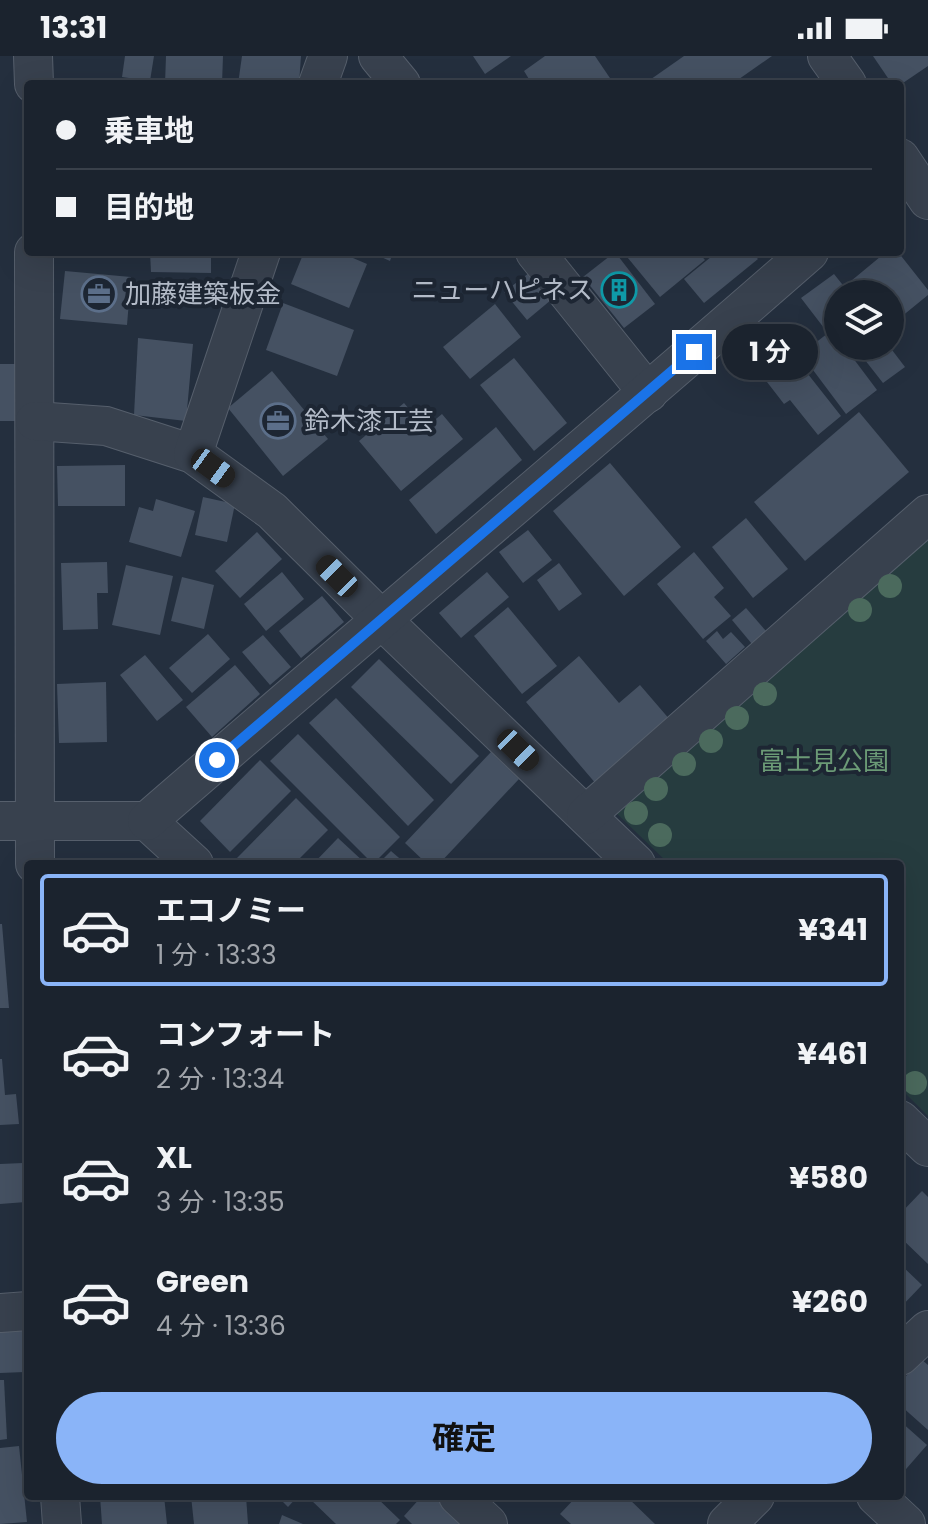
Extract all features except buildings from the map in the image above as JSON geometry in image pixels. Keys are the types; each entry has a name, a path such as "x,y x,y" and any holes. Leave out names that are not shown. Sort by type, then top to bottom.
{"street":[{"path":"33,56 34,80"},
{"path":"319,80 328,56"},
{"path":"378,56 398,80"},
{"path":"827,56 844,80"},
{"path":"908,161 928,200"},
{"path":"33,860 17,821 35,421 34,256"},
{"path":"193,454 260,256"},
{"path":"538,256 648,393"},
{"path":"17,821 147,821 804,256"},
{"path":"35,421 106,426 193,454 272,511 632,860"},
{"path":"586,815 928,514"},
{"path":"147,821 190,860"},
{"path":"904,1124 928,1147"},
{"path":"0,1313 24,1311"},
{"path":"904,1352 928,1330"},
{"path":"60,1500 62,1524"},
{"path":"462,1500 488,1524"},
{"path":"727,1524 751,1500"},
{"path":"880,1500 906,1524"}],"green space":[{"name":"富士見公園","path":"928,536 928,1116 904,1092 904,860 665,860 610,807"}],"place":[{"name":"ニューハピネス","path":"619,290"},
{"name":"加藤建築板金","path":"99,294"},
{"name":"鈴木漆工芸","path":"278,421"}],"route":[{"path":"217,760 694,352"}]}
